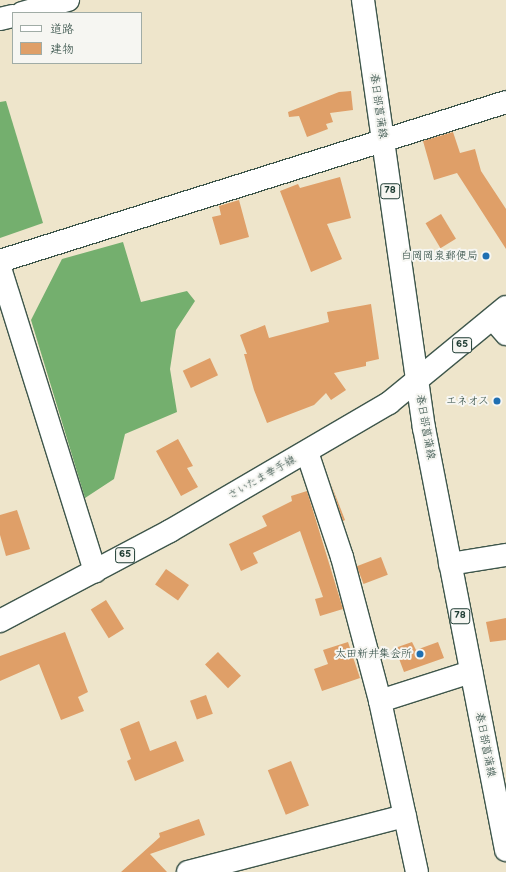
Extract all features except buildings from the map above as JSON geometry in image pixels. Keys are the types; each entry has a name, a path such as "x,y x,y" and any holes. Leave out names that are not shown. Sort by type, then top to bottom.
{"main road":[{"path":"26,12 68,0"},
{"name":"春日部菖蒲線","path":"363,0 417,381 450,564 506,850"},
{"path":"0,19 12,16"},
{"path":"0,262 353,150 383,143 506,102"},
{"path":"0,268 95,571"},
{"name":"さいたま幸手線","path":"0,621 170,531 389,403 503,315"},
{"path":"307,452 342,557 380,701 417,872"},
{"path":"450,564 506,555"},
{"path":"380,701 471,672"},
{"path":"188,872 405,816"}],"green space":[{"path":"6,101 43,223 0,238 0,102"},
{"path":"123,242 141,302 187,291 195,301 176,330 170,369 177,412 125,434 114,479 85,498 31,320 62,259"}],"place":[{"name":"白岡岡泉郵便局","path":"486,256"},
{"name":"エネオス","path":"497,401"},
{"name":"太田新井集会所","path":"420,654"}]}
